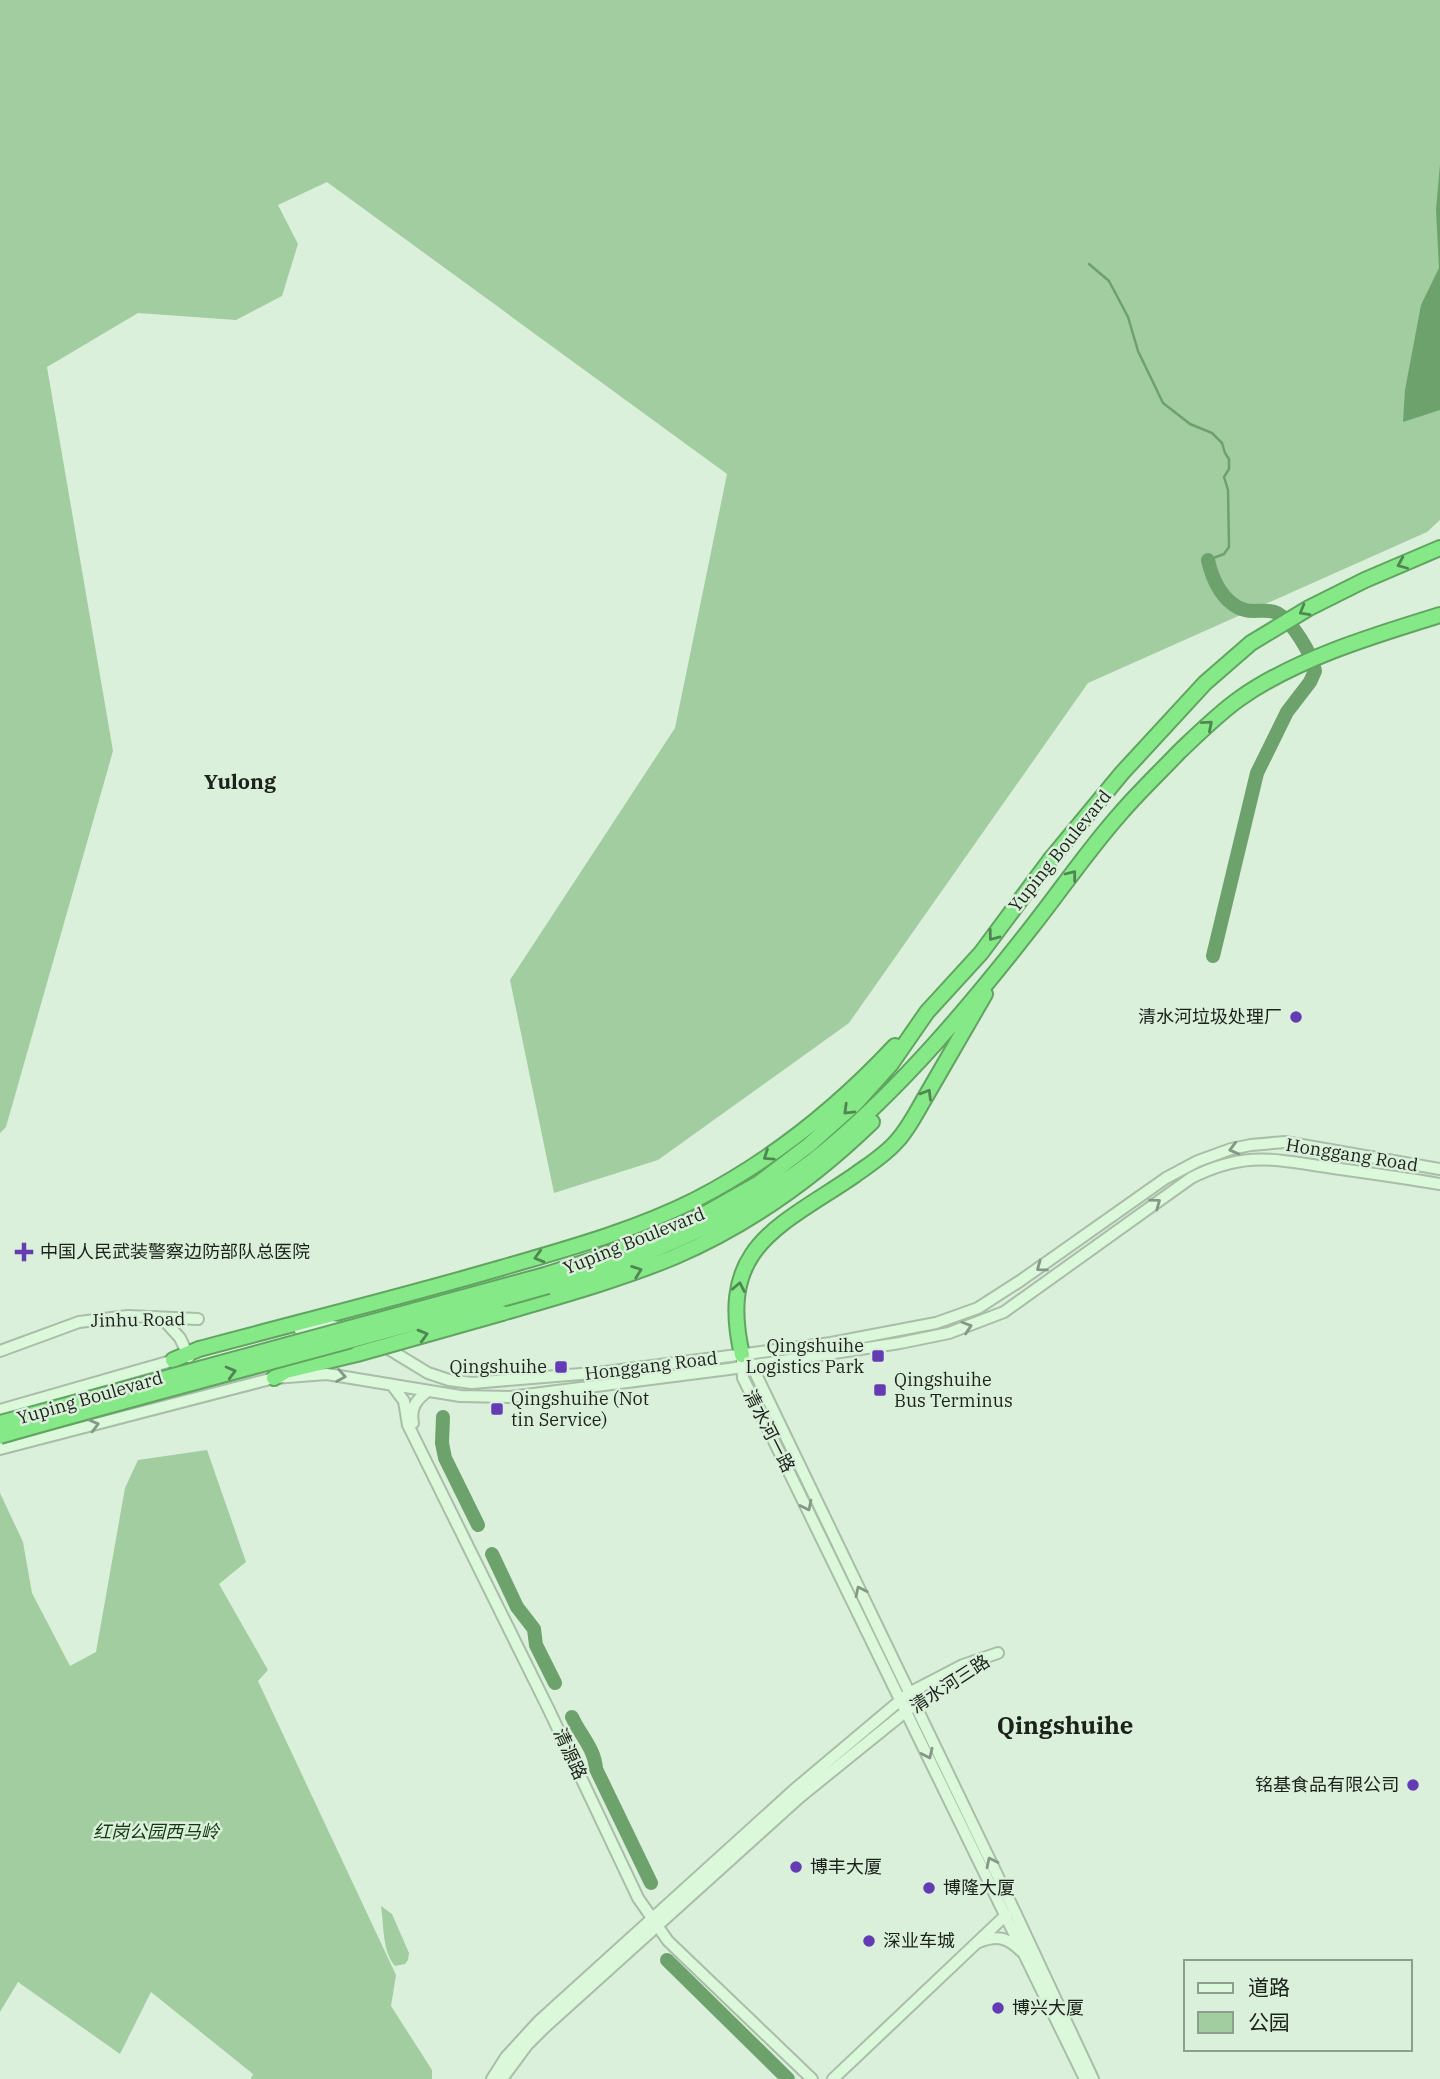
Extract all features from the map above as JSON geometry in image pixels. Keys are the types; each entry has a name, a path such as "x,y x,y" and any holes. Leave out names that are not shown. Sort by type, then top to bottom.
{"highway":[{"name":"Yuping Boulevard","path":"0,1436 131,1398 398,1329 547,1281 687,1223 759,1182 809,1145 855,1104 891,1064 927,1012 981,953 1050,860 1122,773 1205,683 1251,643 1309,608 1365,580 1440,548"},
{"name":"Yuping Boulevard","path":"0,1423 627,1261 744,1206 823,1152 891,1091 928,1052 1029,931 1119,814 1204,729 1238,700 1265,682 1320,656 1440,615"},
{"path":"745,1362 737,1332 736,1297 748,1258 773,1231 873,1163 898,1140 984,996 1029,931"},
{"path":"274,1378 286,1371 357,1354 604,1283 676,1256 741,1223 794,1190 840,1153 921,1072 984,996"},
{"path":"183,1353 571,1248 676,1209 763,1160 814,1122 867,1075 927,1012"}],"street":[{"name":"Honggang Road","path":"0,1410 183,1353 324,1325 342,1327 366,1335 438,1377 472,1383 745,1362 925,1326 964,1315 1020,1282 1184,1167 1251,1144 1285,1142 1440,1169"},
{"path":"1342,1169 1348,1168 1352,1163 1347,1153"},
{"name":"Honggang Road","path":"0,1449 274,1378 327,1374 460,1396 510,1397 909,1341 959,1330 992,1318 1181,1184 1220,1165 1241,1160 1270,1158 1440,1184"},
{"name":"Jinhu Road","path":"0,1351 36,1335 79,1322 120,1317 198,1319 190,1325 183,1353"},
{"path":"162,1318 175,1332 183,1353"},
{"name":"清水河一路","path":"745,1362 905,1697 1093,2079"},
{"name":"清源路","path":"392,1385 404,1401 408,1425 548,1708 638,1898 656,1920"},
{"name":"清源路","path":"428,1391 416,1400 411,1413 413,1424 642,1896 668,1941 815,2079"},
{"name":"清水河三路","path":"492,2079 506,2057 538,2022 656,1920 800,1797 911,1708 998,1653 963,1665 905,1697 795,1789 656,1920 544,2028 527,2045 502,2079"},
{"name":"清水河一路","path":"911,1708 1085,2079"},
{"path":"833,2079 1006,1915"},
{"path":"974,1945 996,1937 1006,1939 1027,1958"}],"green space":[{"path":"0,0 1440,0 1440,520 1427,532 1088,683 849,1023 658,1160 554,1193 510,980 675,728 727,474 327,182 278,205 298,244 282,296 236,320 138,313 47,367 113,751 6,1127 0,1133"},
{"name":"红岗公园西马岭","path":"207,1450 246,1562 219,1584 268,1670 258,1681 396,1975 391,2006 432,2070 432,2079 251,2079 253,2074 151,1992 120,2054 18,1982 0,2012 0,1493 23,1542 32,1593 70,1666 96,1652 125,1488 138,1460"},
{"path":"381,1906 392,1914 409,1953 405,1964 395,1966 388,1953"}],"shaded area":[{"path":"1440,164 1440,410 1403,422 1405,390 1421,305 1439,268 1436,210"}],"waterway":[{"path":"1089,264 1109,281 1128,317 1138,351 1163,403 1190,424 1212,433 1222,443 1229,459 1229,469 1224,477 1228,490 1229,547 1224,554 1208,560"},
{"path":"1208,560 1216,583 1230,602 1245,610 1277,613 1289,623 1306,647 1315,671 1287,712 1257,773 1213,956"},
{"path":"443,1417 442,1443 445,1458 478,1525"},
{"path":"492,1554 517,1607 534,1629 536,1645 555,1683"},
{"path":"572,1717 590,1749 596,1769 651,1883"},
{"path":"667,1960 788,2079"}],"place":[{"name":"清水河垃圾处理厂","path":"1296,1017"},
{"name":"中国人民武装警察边防部队总医院","path":"24,1252"},
{"name":"Qingshuihe Logistics Park","path":"878,1356"},
{"name":"Qingshuihe","path":"561,1367"},
{"name":"Qingshuihe Bus Terminus","path":"880,1390"},
{"name":"Qingshuihe (Not tin Service)","path":"497,1409"},
{"name":"铭基食品有限公司","path":"1413,1785"},
{"name":"博丰大厦","path":"796,1867"},
{"name":"博隆大厦","path":"929,1888"},
{"name":"深业车城","path":"869,1941"},
{"name":"博兴大厦","path":"998,2008"}],"district":[{"name":"Yulong","path":"240,782"},
{"name":"Qingshuihe","path":"1065,1726"}]}
